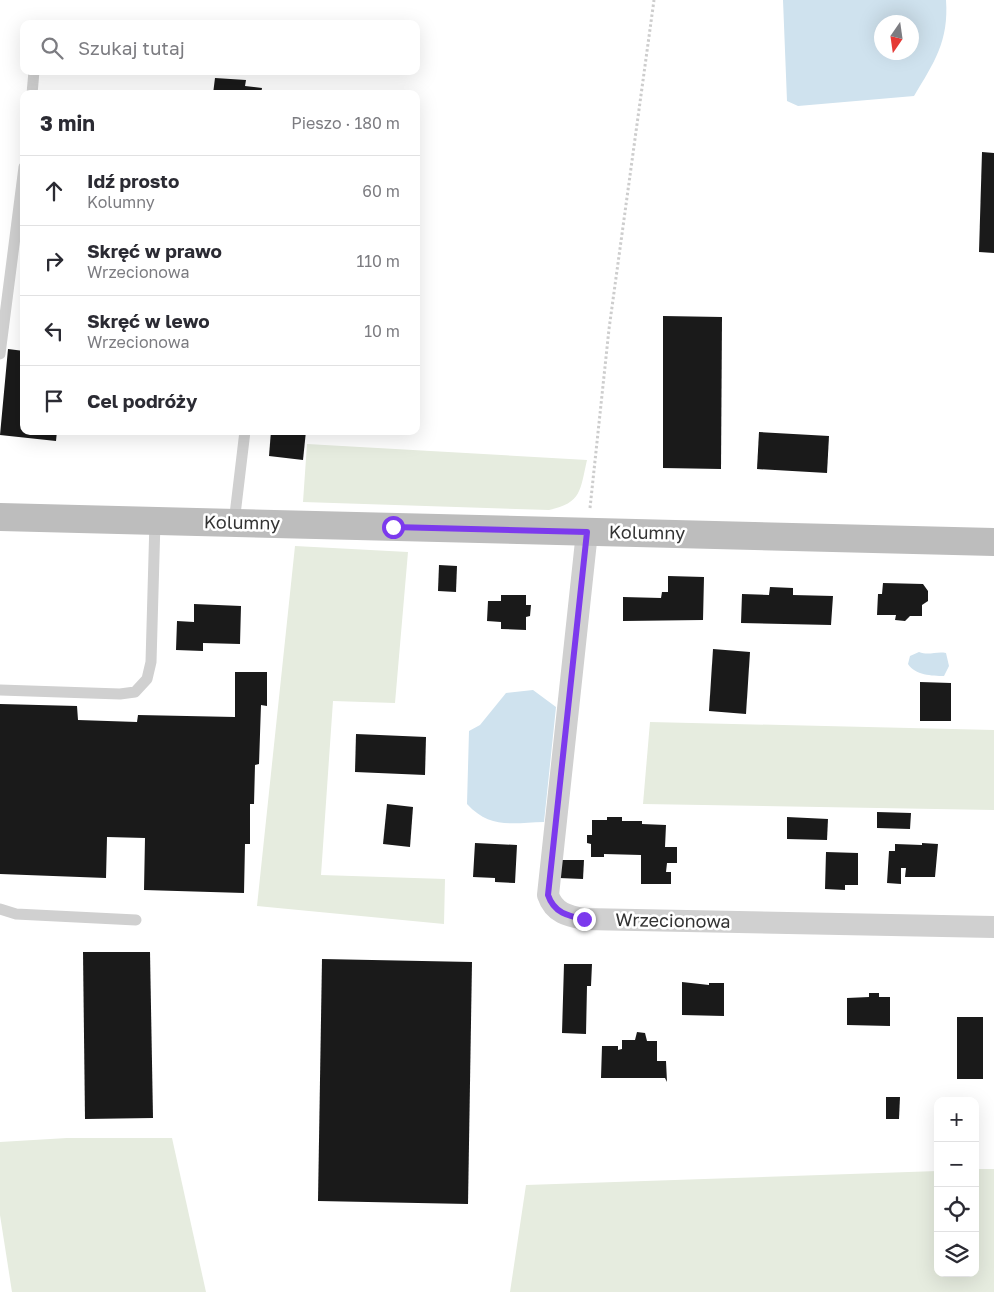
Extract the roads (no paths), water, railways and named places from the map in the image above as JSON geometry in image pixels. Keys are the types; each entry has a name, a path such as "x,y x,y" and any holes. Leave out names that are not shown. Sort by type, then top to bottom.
{"street":[{"name":"Kolumny","path":"0,517 994,542"},
{"name":"Wrzecionowa","path":"587,532 548,895 551,904 557,910 568,916 584,919 994,927"}],"lane":[{"path":"32,90 34,75"},
{"path":"0,354 20,198"},
{"path":"234,523 244,435"},
{"path":"0,690 120,694 135,692 147,680 151,662 155,521"},
{"path":"0,909 16,914 136,920"}],"water":[{"path":"783,0 946,0 945,28 939,51 914,96 798,106 787,101"},
{"path":"919,652 926,654 946,653 949,666 944,676 924,674 911,668 908,664 910,656"},
{"path":"533,690 556,707 544,822 502,823 484,818 467,804 469,731 480,725 506,693"}]}
